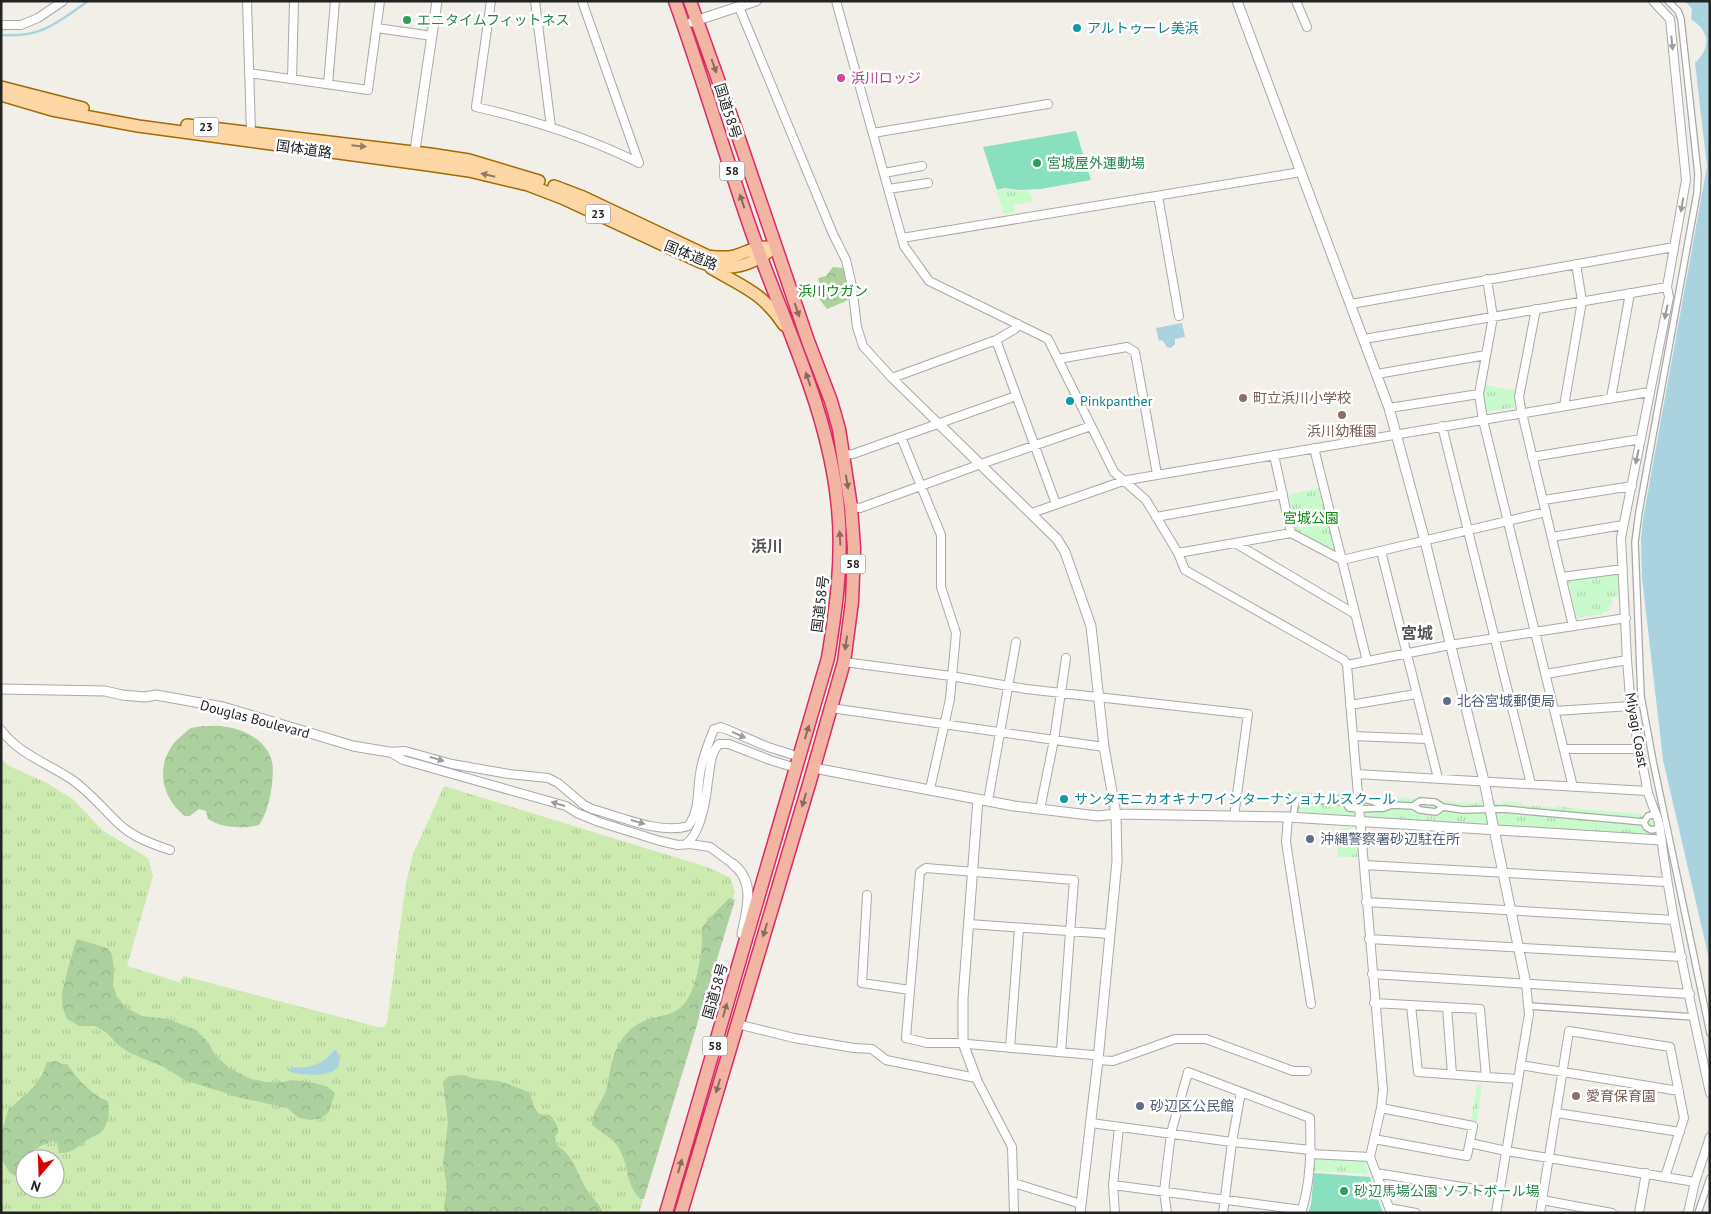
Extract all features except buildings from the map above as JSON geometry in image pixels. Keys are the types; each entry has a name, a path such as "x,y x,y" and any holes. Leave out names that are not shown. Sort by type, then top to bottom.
{"highway":[{"name":"国道58号","path":"666,1213 828,658 837,602 840,549 838,508 825,432 794,338 760,253 675,1"},
{"name":"国道58号","path":"681,1213 844,662 852,602 854,548 852,507 831,401 775,247 690,1"}],"main road":[{"name":"国体道路","path":"1,87 126,118 251,132 414,158 528,184 571,201 700,262 721,268 730,268 775,247"},
{"name":"国体道路","path":"1,95 52,110 138,126 414,158 469,160 527,176 584,197 708,256 725,257 760,253"},
{"path":"700,262 755,293 770,306 794,338"}],"street":[{"path":"1,25 21,25 38,18 63,1"},
{"path":"247,1 251,132"},
{"path":"292,79 294,1"},
{"path":"328,84 335,1"},
{"path":"249,73 368,90 380,1"},
{"path":"414,158 437,1"},
{"path":"492,1 476,107 551,126 605,147 639,164 582,1"},
{"path":"535,1 551,126"},
{"path":"836,1 904,246 929,281 1048,339 1114,472 1146,500 1178,553 1185,570 1344,660 1347,665 1361,821 1374,1003 1383,1090 1370,1157 1390,1211 1416,1213"},
{"path":"1236,1 1389,408 1425,541 1484,780 1504,872 1529,1006 1496,1213"},
{"path":"1296,1 1307,27"},
{"name":"Miyagi Coast","path":"1653,1 1670,19 1686,180 1667,287 1669,297 1622,538 1627,660 1631,706 1647,791 1663,827 1661,840 1667,882 1710,1093"},
{"path":"1668,1 1678,12 1681,19 1698,174 1697,193 1635,542 1642,696 1663,827 1710,1033"},
{"path":"683,25 754,2"},
{"path":"739,7 833,234 846,260 852,286 857,327 863,346 892,378 1057,539 1068,561 1091,626 1104,747 1116,814 1117,861 1098,1058 1080,1208 1014,1183"},
{"path":"377,28 432,36"},
{"path":"873,133 1048,104"},
{"path":"884,173 922,166"},
{"path":"902,238 1301,172"},
{"path":"888,189 928,183"},
{"path":"1158,196 1179,316"},
{"path":"1351,304 1674,247"},
{"path":"1564,406 1582,301 1576,264"},
{"path":"1487,279 1493,316 1479,394 1482,420 1573,787"},
{"path":"1364,339 1667,287"},
{"path":"1611,398 1630,293"},
{"path":"1536,309 1519,397 1521,413 1544,500 1573,626"},
{"path":"892,378 996,340 1015,330 1018,324"},
{"path":"996,340 1056,504"},
{"path":"1058,359 1127,347 1135,352 1157,474"},
{"path":"1377,374 1486,355"},
{"path":"1032,513 1123,481 1157,474 1649,392"},
{"path":"1389,408 1479,394"},
{"path":"843,455 853,454 1016,396"},
{"path":"852,507 860,508 1092,426"},
{"path":"1442,426 1531,784"},
{"path":"901,437 941,535 941,587 956,633 950,699 930,789"},
{"path":"1532,457 1641,439"},
{"path":"1314,448 1367,661"},
{"path":"1274,455 1291,533"},
{"path":"1544,500 1632,486"},
{"path":"1156,517 1282,494"},
{"path":"1178,553 1291,533 1342,560 1546,512"},
{"path":"1552,537 1624,525"},
{"path":"1234,543 1355,614"},
{"path":"1381,551 1438,778"},
{"path":"1562,577 1623,569"},
{"path":"1347,665 1450,645 1626,618"},
{"path":"988,801 1016,642"},
{"path":"1040,809 1054,740 1066,658"},
{"path":"1546,674 1627,660"},
{"path":"844,662 951,676 1008,686 1248,714 1234,816"},
{"name":"Douglas Boulevard","path":"1,689 97,691 145,697 156,695 223,707 353,746 389,752"},
{"path":"1350,704 1416,694"},
{"path":"1555,711 1631,706"},
{"path":"831,708 1104,747"},
{"path":"389,752 403,760 566,806 577,813 604,815 662,828 688,826 691,822 699,799 700,775 706,750 714,729 721,727 768,747 798,763 814,768 988,801 1098,816 1116,814 1291,817 1661,840"},
{"path":"1,730 9,741 23,752 71,779 107,810 119,824 137,836 170,850"},
{"path":"1353,736 1427,739"},
{"path":"685,844 692,840 698,827 706,796 710,764 714,749 719,744 729,744 770,760 798,763"},
{"path":"1564,749 1639,748"},
{"path":"389,752 405,751 452,764 509,774 548,778 626,830 678,845 710,847 740,870 745,878 749,897 734,979"},
{"path":"1356,774 1647,791"},
{"path":"1311,1004 1286,842 1296,799 1345,802 1350,797 1370,799 1379,803 1384,808"},
{"path":"978,799 963,998 963,1043 976,1078 1012,1147 1014,1213"},
{"path":"1413,806 1420,800 1435,802 1443,807 1463,810 1490,809 1644,822"},
{"path":"1345,802 1349,808 1360,810 1392,806 1413,806 1420,810 1436,812 1443,807"},
{"path":"1644,822 1648,816 1656,814"},
{"path":"1644,822 1646,827 1651,830 1663,827"},
{"path":"1364,865 1667,882"},
{"path":"1061,1052 1074,880 926,868 920,872 906,1038 927,1043 963,1043 1061,1052 1113,1061 1175,1039 1206,1039 1293,1071 1307,1071"},
{"path":"867,895 862,983 910,990"},
{"path":"1366,902 1674,920"},
{"path":"968,924 1110,934"},
{"path":"1010,1048 1019,928"},
{"path":"1369,939 1682,957"},
{"path":"1372,974 1690,994"},
{"path":"1374,1003 1480,1010 1486,1077"},
{"path":"1411,1006 1418,1072 1518,1079"},
{"path":"1529,1006 1694,1017"},
{"path":"1447,1008 1452,1074"},
{"path":"737,1024 794,1038 854,1048 872,1049 886,1060 976,1078"},
{"path":"1540,1213 1570,1031 1670,1047 1684,1118 1665,1176"},
{"path":"1520,1065 1678,1091"},
{"path":"1113,1185 1164,1191 1226,1199 1302,1211 1308,1187 1311,1152 1310,1118 1188,1072 1171,1133 1164,1191 1167,1213"},
{"path":"1223,1213 1232,1142 1241,1092"},
{"path":"1374,1139 1467,1156 1470,1143 1473,1126 1381,1108"},
{"path":"1557,1112 1680,1132"},
{"path":"1091,1122 1311,1152 1370,1157"},
{"path":"1115,1213 1113,1185 1119,1127"},
{"path":"1688,1213 1695,1182 1710,1137"},
{"path":"1470,1143 1506,1151 1695,1182"},
{"path":"1376,1173 1499,1193"},
{"path":"1639,1213 1646,1173"},
{"path":"1698,1213 1710,1178"},
{"path":"1542,1200 1612,1213"}],"green space":[{"name":"宮城屋外運動場","path":"1076,131 1091,180 1041,189 1018,190 1005,188 997,190 983,147"},
{"path":"1006,189 1029,190 1033,201 1013,205 1015,213 1004,214 997,191"},
{"name":"浜川ウガン","path":"833,267 843,268 850,298 827,309 811,289 820,286 818,278 826,276"},
{"path":"1485,385 1517,391 1515,400 1517,407 1486,412 1483,397"},
{"name":"宮城公園","path":"1321,487 1337,550 1333,553 1296,530 1289,495"},
{"path":"1619,574 1620,596 1612,597 1612,606 1609,606 1609,611 1603,612 1603,614 1577,618 1568,581"},
{"path":"203,726 221,726 241,730 261,743 270,755 273,768 272,785 268,806 259,825 246,827 226,826 208,819 206,811 199,809 190,816 185,816 170,799 165,789 163,778 163,767 166,757 171,747 188,730"},
{"path":"1,758 9,766 47,783 74,800 102,830 148,858 153,876 127,966 179,982 184,976 378,1027 384,1027 387,1022 406,883 413,854 444,786 707,867 731,878 735,892 639,1213 1,1213"},
{"path":"1292,792 1471,803 1494,799 1495,803 1502,804 1503,801 1522,803 1523,805 1556,808 1557,806 1641,814 1642,817 1655,810 1661,840 1291,817"},
{"path":"1343,828 1357,831 1358,857 1338,857 1336,841"},
{"path":"729,898 735,900 644,1199 640,1199 629,1180 625,1162 617,1144 592,1125 593,1116 606,1090 611,1064 616,1051 627,1033 644,1021 673,1012 683,1005 687,999 699,968 702,929 706,922"},
{"path":"77,939 107,948 112,954 113,985 117,997 128,1009 142,1016 168,1019 196,1030 208,1042 215,1055 229,1068 251,1079 267,1082 292,1080 326,1086 335,1093 329,1112 321,1118 311,1120 299,1118 287,1108 241,1098 184,1080 166,1068 130,1053 118,1045 107,1033 95,1026 79,1026 66,1018 62,1004 62,995"},
{"path":"56,1061 67,1064 89,1090 107,1101 109,1112 106,1124 100,1133 68,1152 65,1153 65,1149 58,1149 57,1143 52,1141 36,1149 15,1149 15,1176 10,1173 1,1159 2,1132 8,1110 34,1087 43,1073 47,1062"},
{"path":"463,1075 476,1079 499,1081 529,1092 535,1109 539,1114 550,1115 555,1121 558,1130 555,1136 557,1146 567,1154 587,1190 603,1213 445,1213 444,1206 447,1188 443,1163 448,1123 443,1082 449,1076"},
{"path":"1477,1085 1482,1085 1477,1121 1471,1120"},
{"path":"1315,1156 1365,1160 1368,1174 1313,1171"},
{"name":"砂辺馬場公園 ソフトボール場","path":"1314,1173 1370,1177 1383,1213 1308,1213 1311,1205"}],"water":[{"path":"1685,1 1710,1 1710,963 1663,760 1642,578 1641,538 1643,519 1707,166 1695,63 1704,51 1706,40 1698,24 1691,19 1692,9"},
{"path":"1182,323 1185,337 1175,339 1175,345 1170,348 1162,340 1159,341 1156,328"},
{"path":"336,1050 339,1060 338,1067 333,1071 316,1075 290,1072 291,1067 315,1065"}],"waterway":[{"path":"1,35 27,34 38,31 57,22 88,1"}],"place":[{"name":"エニタイムフィットネス","path":"407,20"},
{"name":"アルトゥーレ美浜","path":"1077,28"},
{"name":"浜川ロッジ","path":"841,78"},
{"name":"宮城屋外運動場","path":"1037,163"},
{"name":"町立浜川小学校","path":"1243,398"},
{"name":"Pinkpanther","path":"1070,401"},
{"name":"浜川幼稚園","path":"1342,415"},
{"name":"北谷宮城郵便局","path":"1447,701"},
{"name":"サンタモニカオキナワインターナショナルスクール","path":"1064,799"},
{"name":"沖縄警察署砂辺駐在所","path":"1310,839"},
{"name":"愛育保育園","path":"1576,1096"},
{"name":"砂辺区公民館","path":"1140,1106"},
{"name":"砂辺馬場公園 ソフトボール場","path":"1344,1191"}],"district":[{"name":"浜川","path":"767,546"},
{"name":"宮城","path":"1417,633"}]}
